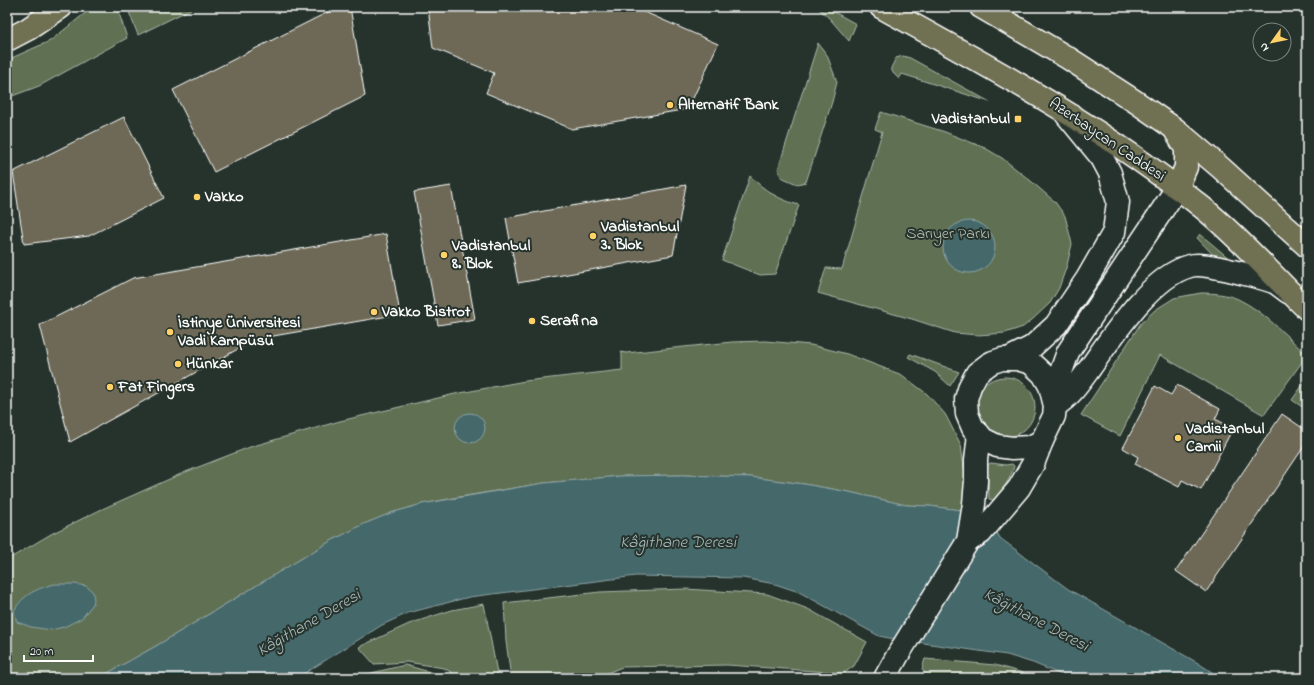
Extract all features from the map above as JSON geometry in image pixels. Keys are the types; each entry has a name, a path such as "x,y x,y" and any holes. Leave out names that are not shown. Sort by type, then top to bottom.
{"main road":[{"path":"7,40 28,29 61,7"},
{"name":"Azerbaycan Caddesi","path":"881,7 1010,78 1062,109 1134,156 1203,208 1241,241 1300,302"},
{"path":"981,7 1068,58 1175,129 1221,168 1307,246"},
{"path":"1175,129 1186,149 1186,167 1177,188"}],"street":[{"path":"1008,359 1032,347 1056,325 1087,279 1114,232 1118,202 1110,173 1102,158 1062,109"},
{"path":"968,541 981,533 1019,488 1033,464 1054,416 1056,386 1068,352 1177,188"},
{"path":"1055,406 1064,401 1075,389 1113,336 1147,294 1171,275 1191,266 1207,266 1275,283 1300,302"},
{"path":"1042,441 1030,447 1012,448 997,446 983,438 973,428 967,414 966,400 970,386 977,373 989,364 1002,359 1017,359 1031,363 1043,374 1050,386 1055,406"},
{"path":"885,678 968,541 974,504 979,434"}],"green space":[{"path":"93,7 117,7 127,38 39,86 7,98 7,60 50,41"},
{"path":"127,7 195,7 138,35"},
{"path":"817,7 825,7 856,24 849,41 830,19"},
{"path":"818,43 827,55 837,82 806,182 797,184 781,177 778,169"},
{"path":"903,56 910,58 990,102 902,74 899,79 893,73 891,68 896,58"},
{"name":"Sarıyer Parkı","path":"881,112 945,132 985,148 1002,158 1031,181 1055,202 1065,216 1072,244 1059,288 1050,303 1023,327 1005,333 978,335 955,333 912,319 818,293 826,268 842,269 882,132 875,129"},
{"path":"750,176 772,194 799,205 775,274 760,275 722,260"},
{"path":"1200,234 1237,265 1221,263 1197,238"},
{"path":"1201,293 1229,296 1248,304 1274,324 1307,355 1264,415 1160,355 1120,436 1081,415 1141,323 1155,310 1174,298"},
{"path":"765,341 811,345 847,354 902,375 927,394 945,414 961,445 966,483 961,510 906,505 849,492 751,477 682,475 621,476 544,483 459,497 422,504 391,513 364,524 329,542 156,646 99,678 7,678 7,560 51,534 100,510 183,473 250,447 340,421 455,394 525,381 622,370 621,352 626,353 732,342"},
{"path":"910,354 959,372 950,386 935,372 908,357"},
{"path":"1005,377 1022,382 1030,390 1035,407 1030,424 1022,432 1005,437 988,432 980,424 975,407 980,390 988,382"},
{"path":"1307,379 1307,410 1292,400"},
{"path":"991,463 1006,465 1012,464 1014,466 1006,484 993,500 989,499 987,465"},
{"path":"685,589 767,594 808,609 867,642 854,666 844,673 727,665 622,667 595,678 511,678 506,641 504,603 600,592"},
{"path":"484,604 498,678 461,678 444,668 407,662 374,664 359,647 409,624 452,610"},
{"path":"925,659 995,665 1040,678 933,678 927,676 922,669"},
{"path":"405,665 451,678 352,678 355,677"}],"water":[{"path":"969,221 979,223 987,229 993,237 995,247 993,257 987,265 979,271 969,273 959,271 951,265 945,257 943,247 945,237 951,229 959,223"},
{"path":"470,413 481,417 485,428 481,439 470,443 459,439 455,428 459,417"},
{"name":"Kâğıthane Deresi","path":"682,475 751,477 804,484 849,492 906,505 961,510 989,517 1000,538 1068,589 1198,663 1221,678 1069,678 1033,663 1007,655 879,636 799,592 775,584 743,578 636,576 469,597 408,613 382,625 297,678 99,678 156,646 329,542 364,524 391,513 422,504 544,483 621,476"},
{"path":"55,584 75,584 86,586 93,592 93,604 82,618 64,627 51,630 31,627 17,622 14,611 26,596 37,590"}],"building":[{"path":"338,7 350,7 365,96 214,172 173,90"},
{"path":"428,7 633,7 718,44 688,109 572,129 486,93 494,73 433,48"},
{"path":"124,117 164,198 89,236 24,244 13,172"},
{"name":"Vadistanbul 3. Blok","path":"686,185 673,255 518,283 506,218"},
{"name":"Vadistanbul 8. Blok","path":"451,186 475,319 438,325 414,192"},
{"name":"İstinye Üniversitesi Vadi Kampüsü","path":"386,234 400,314 256,339 70,442 40,325 133,278"},
{"name":"Vadistanbul Camii","path":"1177,385 1220,409 1215,419 1233,428 1201,490 1182,480 1179,487 1135,464 1138,457 1123,448 1155,386 1171,395"},
{"path":"1282,414 1307,431 1307,442 1206,592 1176,571"}],"place":[{"name":"Alternatif Bank","path":"670,105"},
{"name":"Vadistanbul","path":"1018,119"},
{"name":"Vakko","path":"197,197"},
{"name":"Vadistanbul 3. Blok","path":"593,236"},
{"name":"Vadistanbul 8. Blok","path":"444,255"},
{"name":"Vakko Bistrot","path":"374,312"},
{"name":"Serafina","path":"532,321"},
{"name":"İstinye Üniversitesi Vadi Kampüsü","path":"170,332"},
{"name":"Hünkar","path":"178,364"},
{"name":"Fat Fingers","path":"110,387"},
{"name":"Vadistanbul Camii","path":"1178,438"}]}
